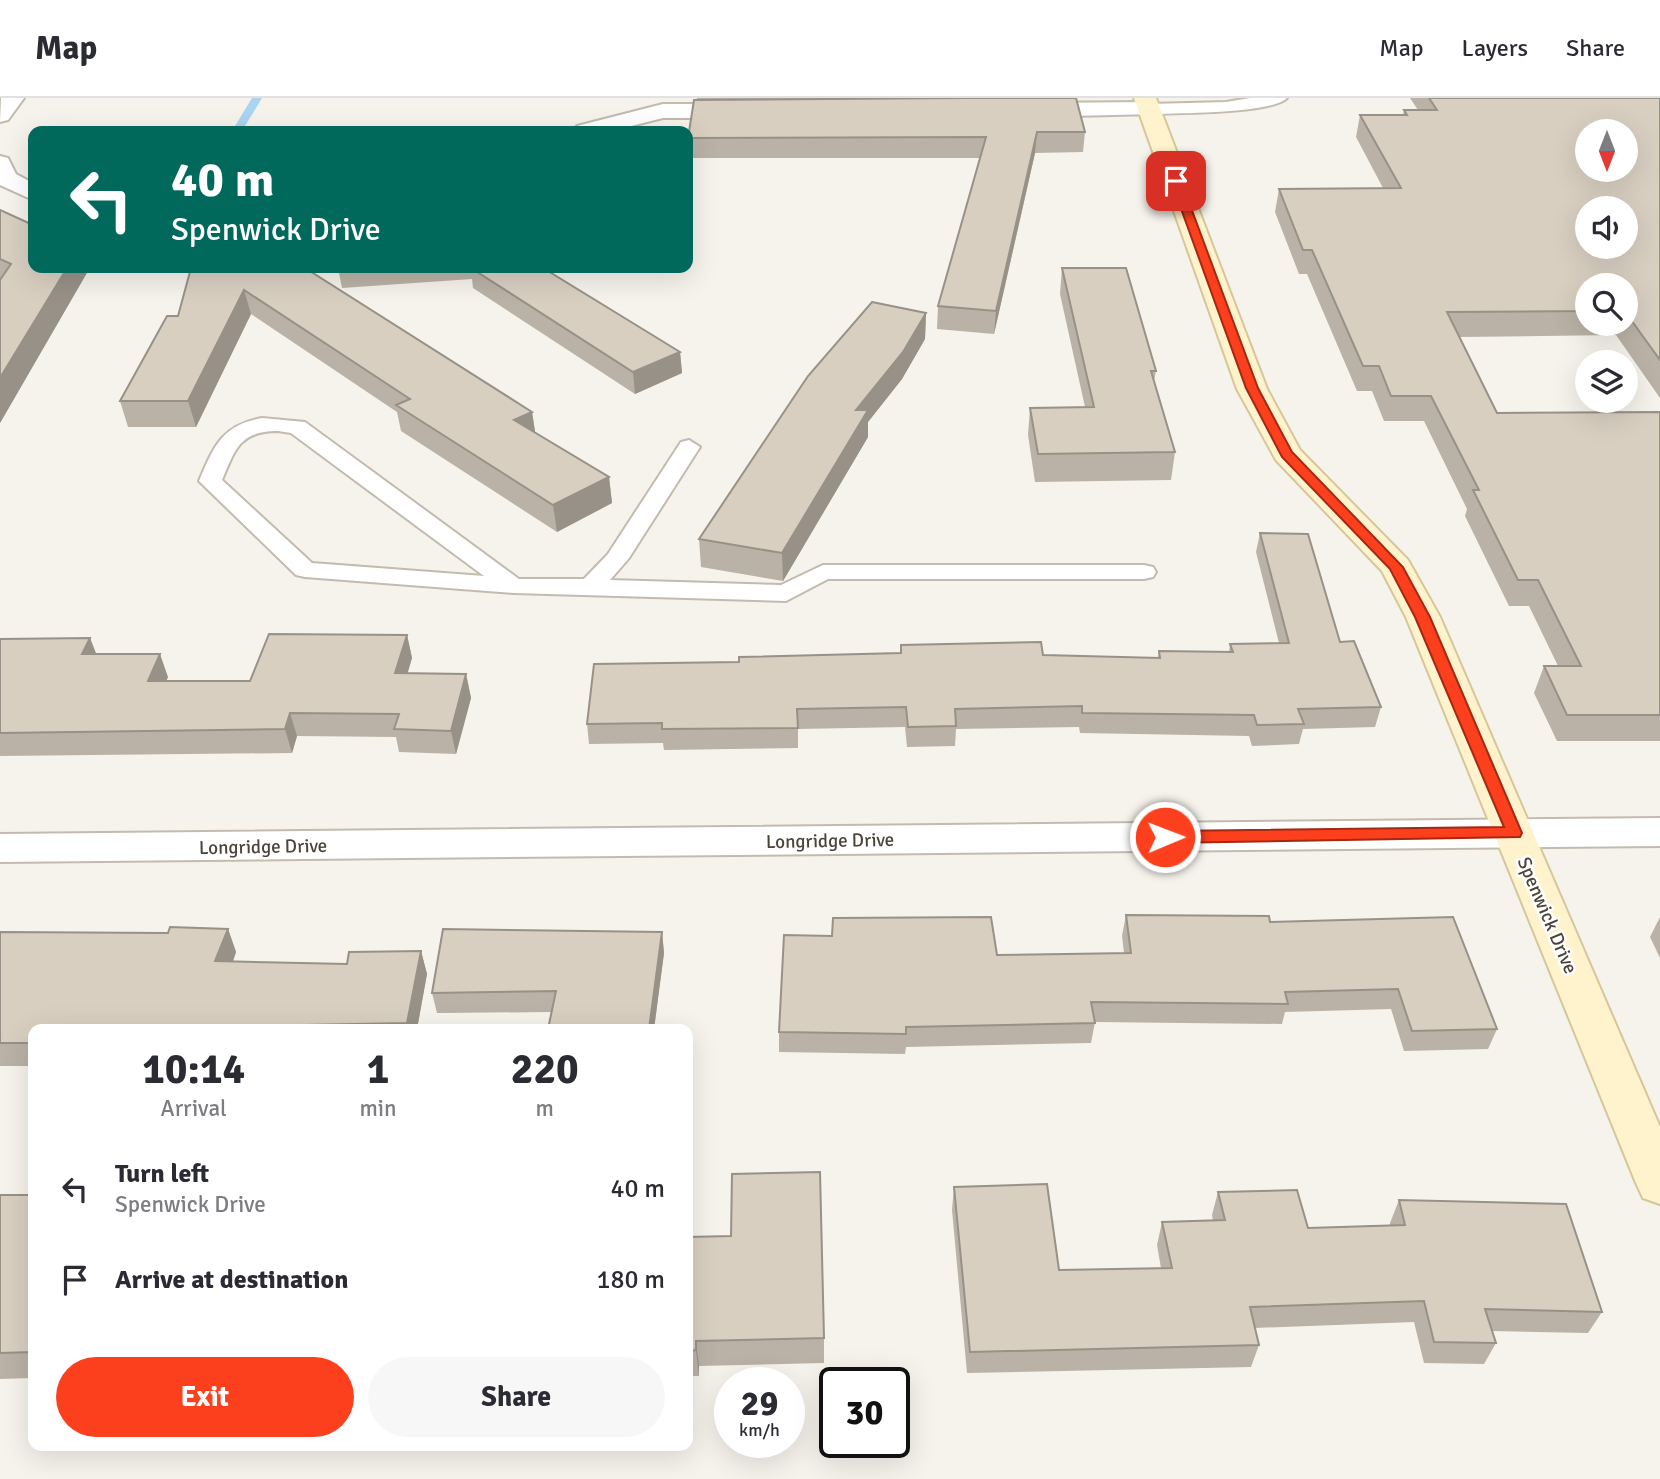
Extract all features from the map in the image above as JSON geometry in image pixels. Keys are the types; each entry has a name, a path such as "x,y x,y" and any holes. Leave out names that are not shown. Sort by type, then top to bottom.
{"street":[{"path":"0,115 13,98"},
{"path":"1007,110 1147,104"},
{"name":"Spenwick Drive","path":"1147,104 1252,388 1287,454 1396,567 1423,617 1660,1183"},
{"path":"600,126 664,105 774,111"},
{"path":"574,126 587,106"},
{"path":"0,163 6,178 28,190"},
{"name":"Longridge Drive","path":"0,848 1660,832"}],"lane":[{"path":"1147,104 1214,108 1279,98"},
{"path":"513,586 297,427 270,423 246,428 227,441 210,481 305,570 513,586 786,593 823,572 1144,572"},
{"path":"591,587 617,558 689,447"}],"building":[{"path":"1076,98 1085,132 1037,132 996,311 938,306 986,137 693,138 693,126 690,126 694,100"},
{"path":"1429,98 1660,98 1660,360 1638,330 1638,273 1575,273 1575,311 1447,312 1497,413 1660,412 1660,715 1567,715 1544,666 1581,666 1538,580 1518,580 1473,490 1479,490 1431,396 1391,396 1379,366 1363,366 1312,250 1303,250 1279,189 1401,188 1360,115 1407,115 1404,110 1437,110"},
{"path":"0,210 28,223 28,273 64,273 0,378 0,280 11,264 0,259"},
{"path":"1062,268 1126,268 1156,371 1151,371 1175,452 1038,454 1030,408 1094,407"},
{"path":"190,273 313,273 532,412 514,420 609,477 553,505 396,405 410,399 244,290 188,401 120,401 167,316 178,316"},
{"path":"479,273 551,273 680,352 633,372"},
{"path":"872,302 926,313 903,352 856,410 868,410 782,553 699,539 808,376"},
{"path":"1260,533 1308,534 1340,642 1354,641 1381,707 1298,709 1304,724 1257,725 1254,715 1082,713 1082,706 955,709 956,726 908,727 906,707 797,709 798,728 662,729 662,723 587,724 594,664 739,662 739,657 901,653 901,645 1041,642 1043,655 1160,658 1159,651 1233,652 1230,644 1289,643"},
{"path":"269,634 407,635 395,673 466,674 451,731 394,729 399,714 290,713 285,729 0,733 0,639 90,638 82,654 160,654 148,681 250,681"},
{"path":"1126,915 1269,916 1270,922 1453,917 1497,1029 1412,1031 1398,989 1285,992 1288,1004 1091,1002 1095,1023 906,1027 906,1034 779,1032 784,935 832,936 833,918 991,917 997,955 1131,953"},
{"path":"170,927 228,929 215,961 347,964 349,952 421,951 407,1023 28,1024 28,1043 0,1043 0,932 168,933"},
{"path":"443,929 662,932 650,1024 549,1024 556,991 432,993"},
{"path":"820,1172 824,1338 696,1341 696,1350 693,1350 693,1237 731,1236 732,1174"},
{"path":"1047,1184 1059,1270 1172,1268 1162,1222 1225,1220 1218,1192 1297,1190 1308,1228 1405,1225 1399,1200 1566,1204 1602,1312 1485,1309 1496,1343 1434,1342 1424,1301 1250,1307 1259,1345 970,1352 954,1187"},
{"path":"0,1195 28,1195 28,1352 0,1353"}],"waterway":[{"path":"240,126 257,98"}],"route":[{"path":"1165,837 1514,833 1423,617 1396,567 1287,454 1252,388 1176,181"}]}
